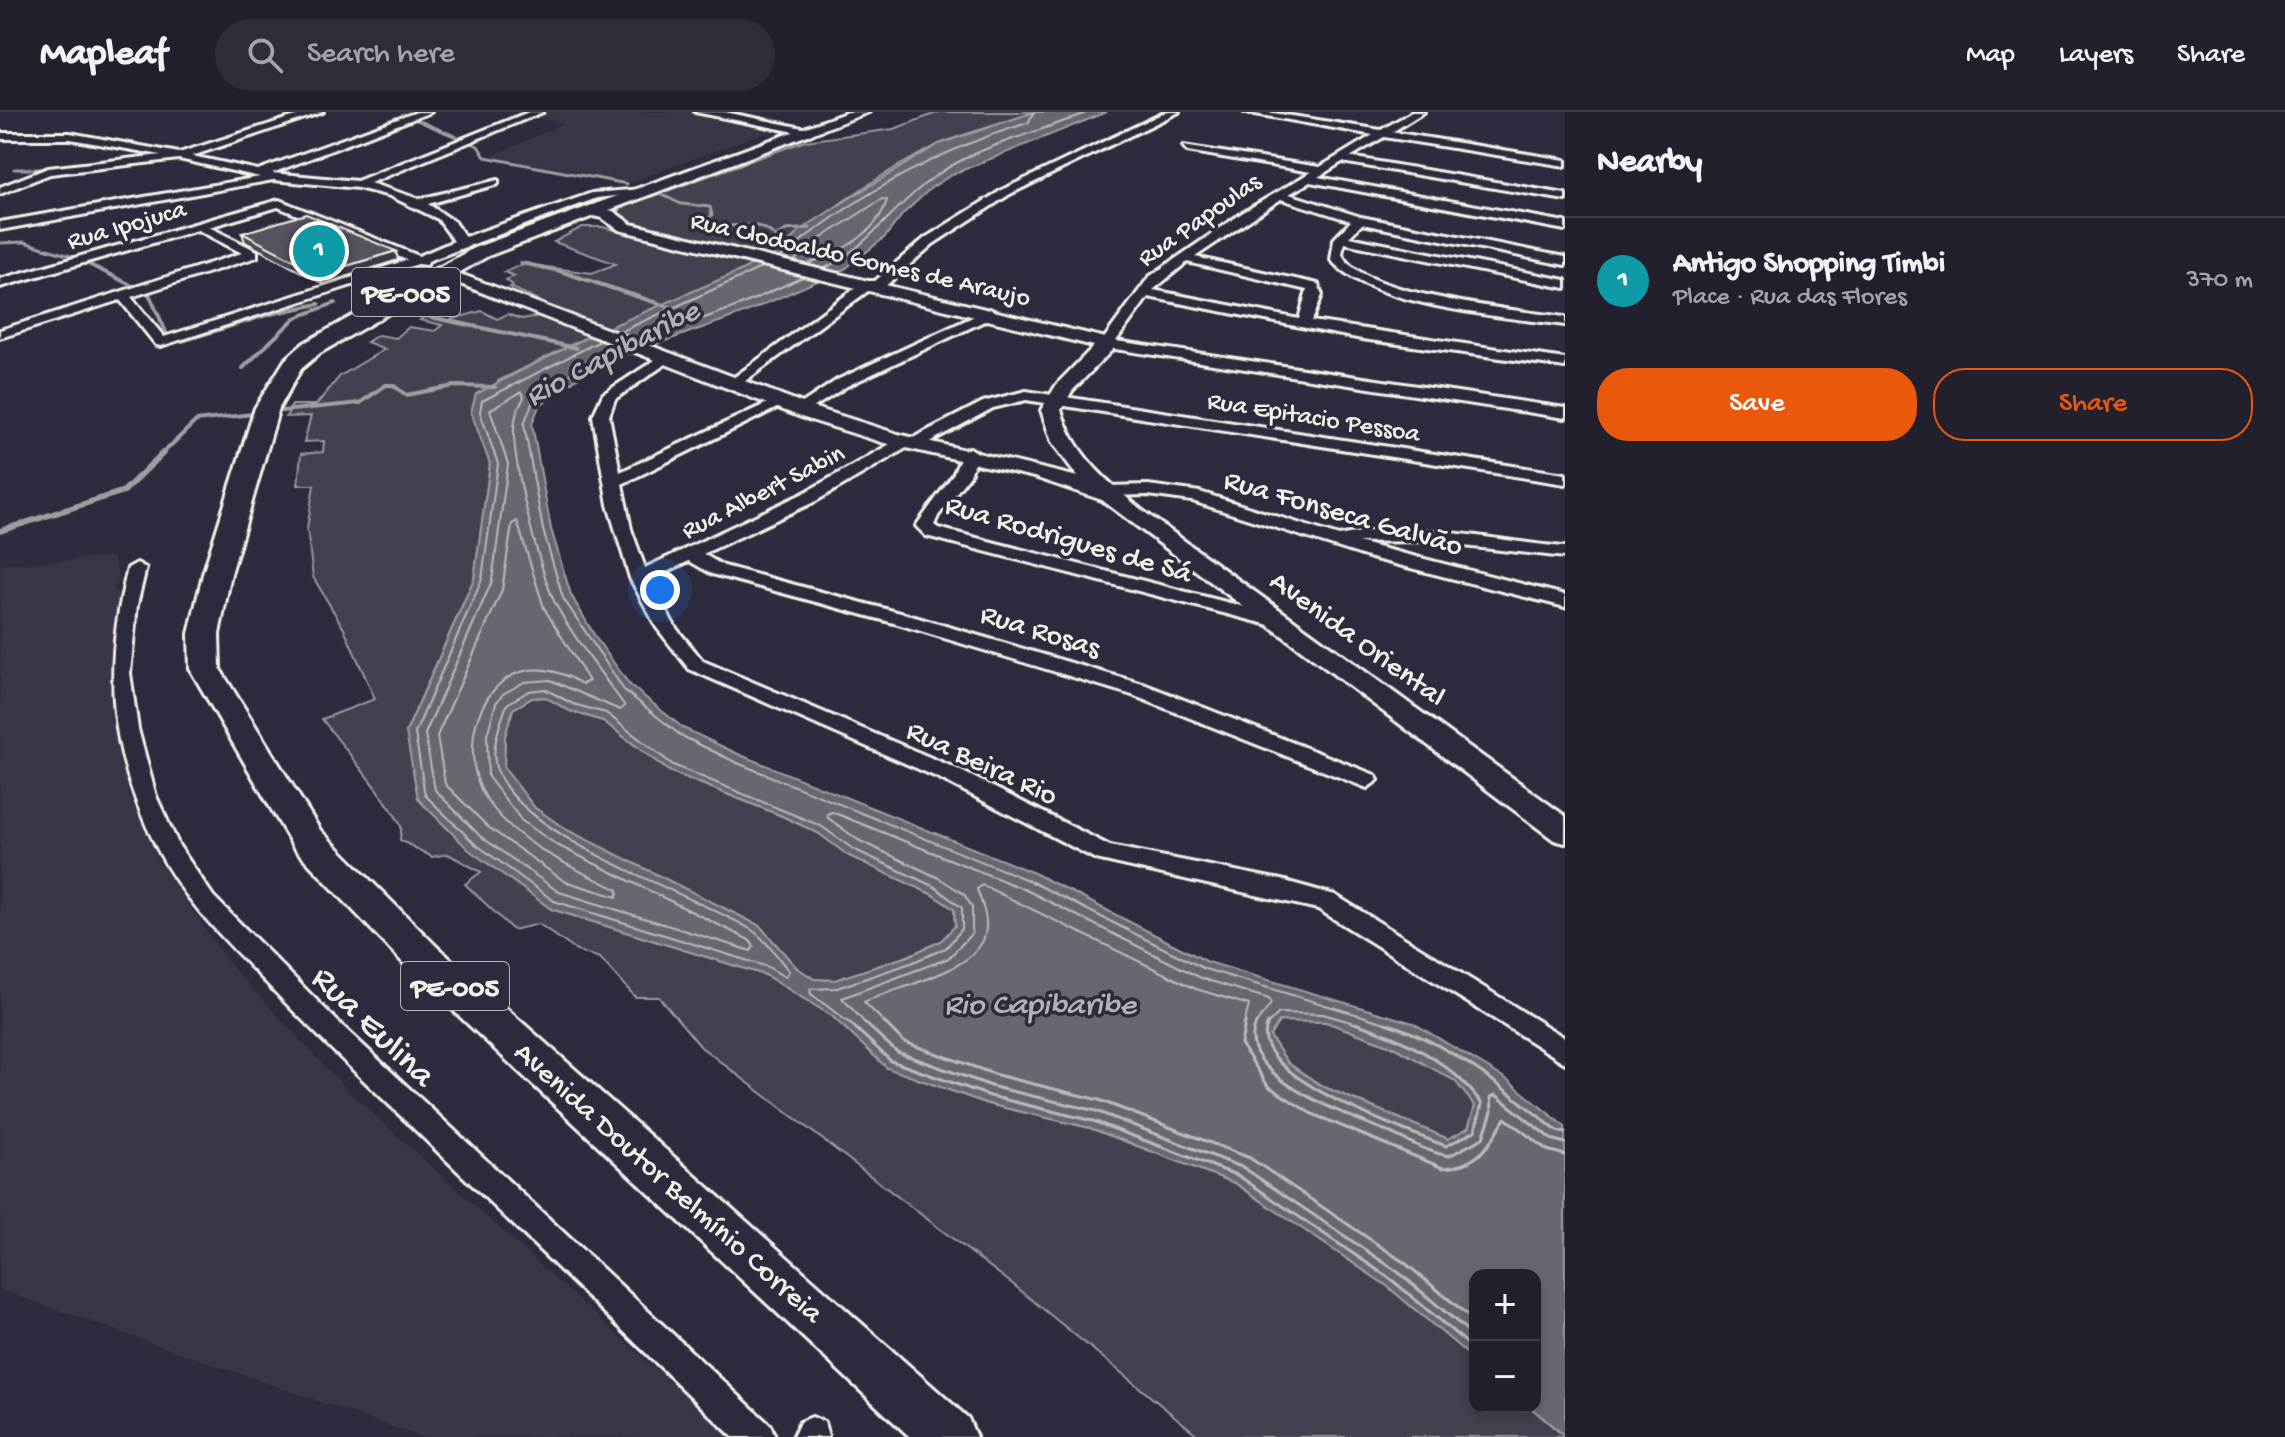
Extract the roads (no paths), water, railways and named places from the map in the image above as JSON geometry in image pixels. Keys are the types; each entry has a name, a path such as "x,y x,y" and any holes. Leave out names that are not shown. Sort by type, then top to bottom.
{"main road":[{"name":"Avenida Doutor Belmínio Correia","path":"862,112 643,192 596,213 538,230 441,273 312,348 285,376 266,412 217,574 202,651 212,684 291,817 323,858 423,958 949,1437"}],"street":[{"path":"0,191 28,176 76,167 181,156 318,112"},
{"path":"258,174 426,112"},
{"path":"357,185 538,112"},
{"path":"702,112 810,131"},
{"path":"732,384 929,241 1006,192 1174,112"},
{"path":"1249,112 1565,163"},
{"name":"Rua Papoulas","path":"1056,399 1107,344 1142,292 1184,258 1320,170 1419,112"},
{"path":"0,136 67,133 109,138 277,178 357,185 389,192 454,227 460,233 461,243"},
{"path":"1187,148 1320,170"},
{"path":"1341,159 1565,197"},
{"path":"11,173 28,176"},
{"path":"0,226 277,178"},
{"path":"1308,178 1565,226"},
{"path":"415,204 494,182"},
{"path":"123,295 161,342 419,260 596,195 643,192"},
{"path":"1280,195 1359,220 1564,258"},
{"name":"Rua Ipojuca","path":"0,283 197,225 286,203 419,260"},
{"name":"Rua Clodoaldo Gomes de Araujo","path":"596,213 632,229 990,313 1107,344"},
{"path":"1359,220 1340,239 1335,251 1337,260 1347,271 1366,281 1467,307 1565,321"},
{"path":"0,334 253,254 248,248 197,225"},
{"path":"1340,239 1565,284"},
{"path":"1184,258 1313,287 1315,295 1304,324"},
{"path":"419,260 441,273"},
{"name":"Avenida Oriental","path":"441,273 656,358 790,406 910,443 970,453 1044,471 1109,494 1565,832"},
{"path":"1142,292 1304,324 1565,363"},
{"path":"613,482 842,383 990,313"},
{"path":"1107,344 1565,413"},
{"name":"Rua Beira Rio","path":"656,358 608,397 601,416 611,450 613,482 639,578 673,642 710,674 947,773 1104,853 1281,889 1326,902 1565,1052"},
{"name":"Rua Epitacio Pessoa","path":"910,443 1003,399 1026,395 1565,479"},
{"path":"1056,399 1051,410 1054,425 1073,457 1109,494"},
{"name":"Rua Albert Sabin","path":"639,578 852,475 910,443"},
{"name":"Rua Rodrigues de Sá","path":"970,453 962,478 934,507 927,529 1165,595 1281,622"},
{"path":"1044,471 1062,467 1073,457"},
{"name":"Rua Fonseca Galvão","path":"1109,494 1148,490 1194,496 1337,542 1565,601"},
{"path":"1337,542 1356,536 1386,534 1565,552"},
{"name":"Rua Rosas","path":"691,555 718,570 901,619 1139,690 1367,780"},
{"name":"Rua Eulina","path":"137,568 128,605 120,673 127,729 151,809 169,849 204,903 361,1061 758,1437"}],"water":[{"name":"Rio Capibaribe","path":"1034,112 1107,112 953,174 931,188 903,214 885,237 845,269 744,313 623,356 580,376 539,406 532,424 551,529 571,595 596,638 629,684 683,728 738,754 1034,873 1208,962 1413,1023 1508,1080 1565,1127 1565,1436 1537,1413 1541,1413 1541,1269 1469,1269 1469,1355 1387,1286 1235,1183 1090,1128 988,1104 887,1068 832,1016 765,975 551,909 469,850 418,799 406,732 474,579 490,464 471,412 476,394 589,336 742,270 788,243 800,230 939,144","holes":["545,697 570,711 603,721 669,771 782,816 818,833 849,856 931,894 954,909 955,926 941,941 908,956 835,980 814,979 796,967 760,926 567,830 535,808 504,768 505,736 513,709 532,698","1279,1021 1326,1022 1394,1047 1455,1081 1475,1106 1468,1128 1448,1139 1322,1086 1288,1063 1270,1036"]}],"waterway":[{"path":"417,120 459,138"},
{"path":"469,142 478,146 485,157 627,184"},
{"path":"14,169 42,169"},
{"path":"658,193 681,204 710,207 712,215 704,223 713,226 758,226 776,237 786,230 810,228"},
{"path":"0,243 24,242 74,257"},
{"path":"467,247 472,248"},
{"path":"85,263 82,261 135,287"},
{"path":"521,263 560,271 672,308"},
{"path":"149,294 166,332"},
{"path":"243,368 295,318 335,303"},
{"path":"182,341 270,314 319,304"},
{"path":"398,310 576,348"},
{"path":"272,412 360,403 386,385 393,385 406,395 454,386 495,387"},
{"path":"161,455 196,421 260,413"},
{"path":"0,531 124,491 163,453"}],"place":[{"name":"Antigo Shopping Timbi","path":"319,251"}]}
